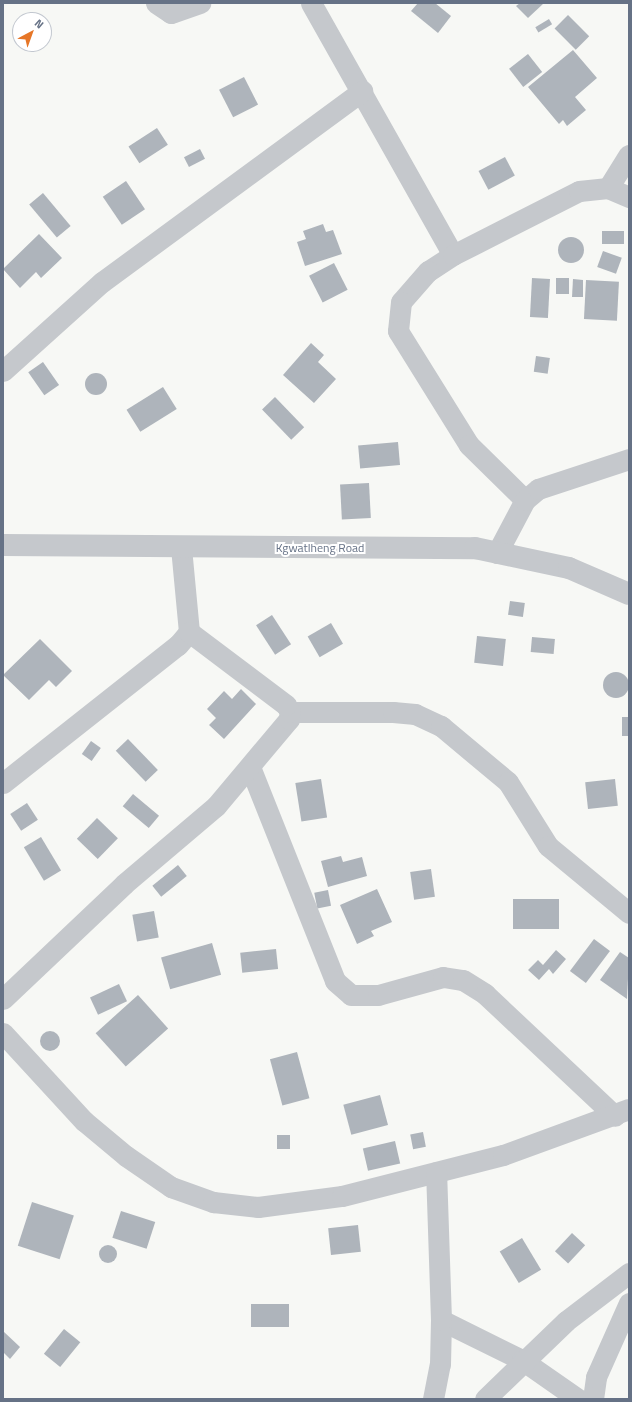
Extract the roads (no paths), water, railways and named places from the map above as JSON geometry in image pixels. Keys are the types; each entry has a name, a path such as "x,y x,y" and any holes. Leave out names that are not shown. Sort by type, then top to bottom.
{"street":[{"path":"156,3 171,13 200,3"},
{"path":"311,3 362,91 453,255"},
{"path":"3,371 126,263 362,91"},
{"path":"608,188 629,155"},
{"path":"525,500 469,445 398,330 401,302 428,271 453,255 580,191 608,188 629,197"},
{"path":"497,553 525,500 558,481 629,459"},
{"name":"Kgwatlheng Road","path":"3,545 475,548 569,568 629,594"},
{"path":"3,783 178,646 189,632 181,547"},
{"path":"189,632 286,705 290,712"},
{"path":"3,999 124,884 216,806 250,768 290,712"},
{"path":"290,712 393,712 415,714 441,726 508,782 548,846 629,913"},
{"path":"5,1040 84,1121 126,1156 171,1187 213,1202 258,1207 342,1196 503,1155 622,1112 485,994 463,980 443,977 378,995 351,995 335,982 250,768"},
{"path":"433,1399 440,1364 441,1320 436,1172"},
{"path":"485,1399 522,1360 629,1273"},
{"path":"594,1399 596,1377 629,1303"},
{"path":"441,1320 522,1360 578,1399"}]}
